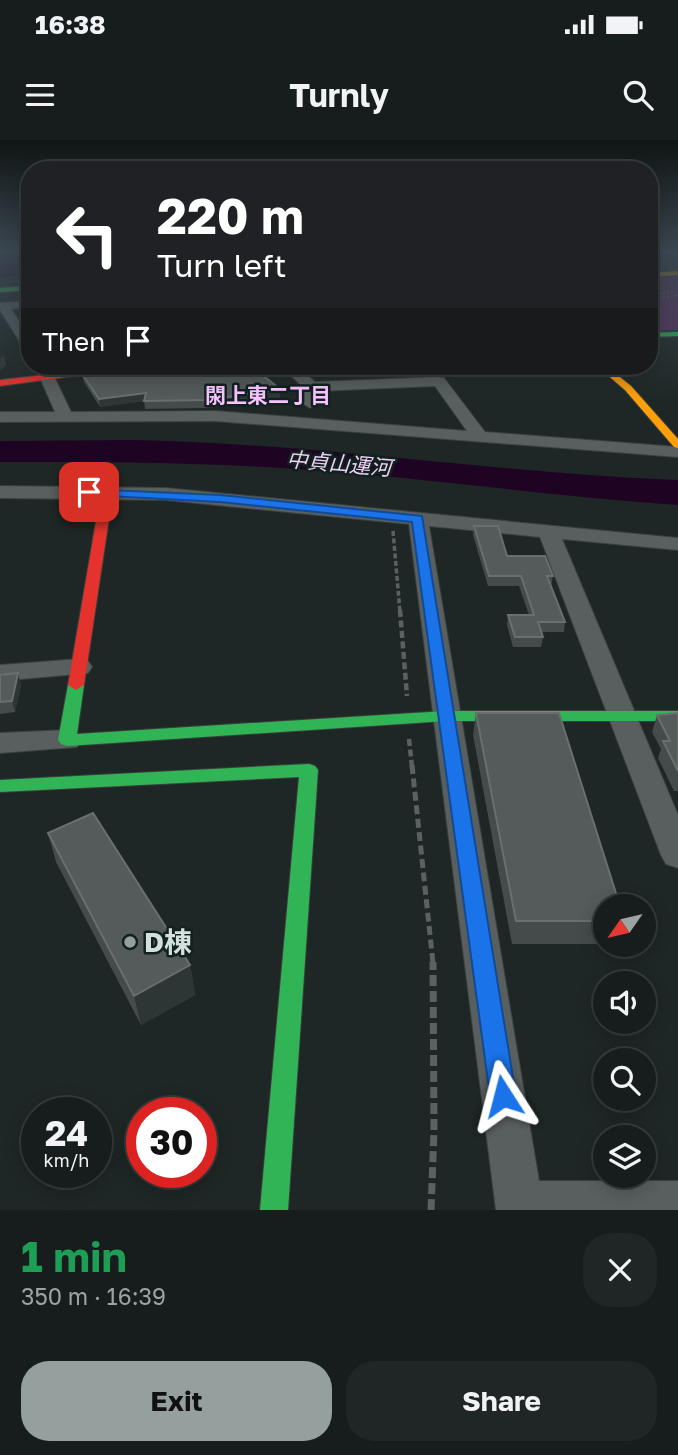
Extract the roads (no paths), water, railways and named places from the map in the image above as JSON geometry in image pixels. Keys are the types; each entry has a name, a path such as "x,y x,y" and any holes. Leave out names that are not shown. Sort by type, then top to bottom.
{"street":[{"path":"1,301 21,303"},
{"path":"1,301 21,333"},
{"path":"658,335 678,334"},
{"path":"0,383 33,375"},
{"path":"47,375 65,416"},
{"path":"298,375 311,387 439,381 480,438"},
{"path":"612,375 628,388 678,445"},
{"path":"310,422 311,387"},
{"path":"0,417 215,416 678,452"},
{"path":"0,492 107,492 220,498 678,544"},
{"path":"67,740 107,492"},
{"path":"404,517 446,716 519,1207 678,1205"},
{"path":"549,533 678,855"},
{"path":"0,673 79,667"},
{"path":"0,743 446,716 678,716"},
{"path":"0,786 309,770 274,1210"}],"water":[{"name":"中貞山運河","path":"0,441 200,442 678,480 678,505 281,468 176,463 0,462"}],"place":[{"name":"D棟","path":"130,942"}],"district":[{"name":"閖上東二丁目","path":"268,396"}]}
